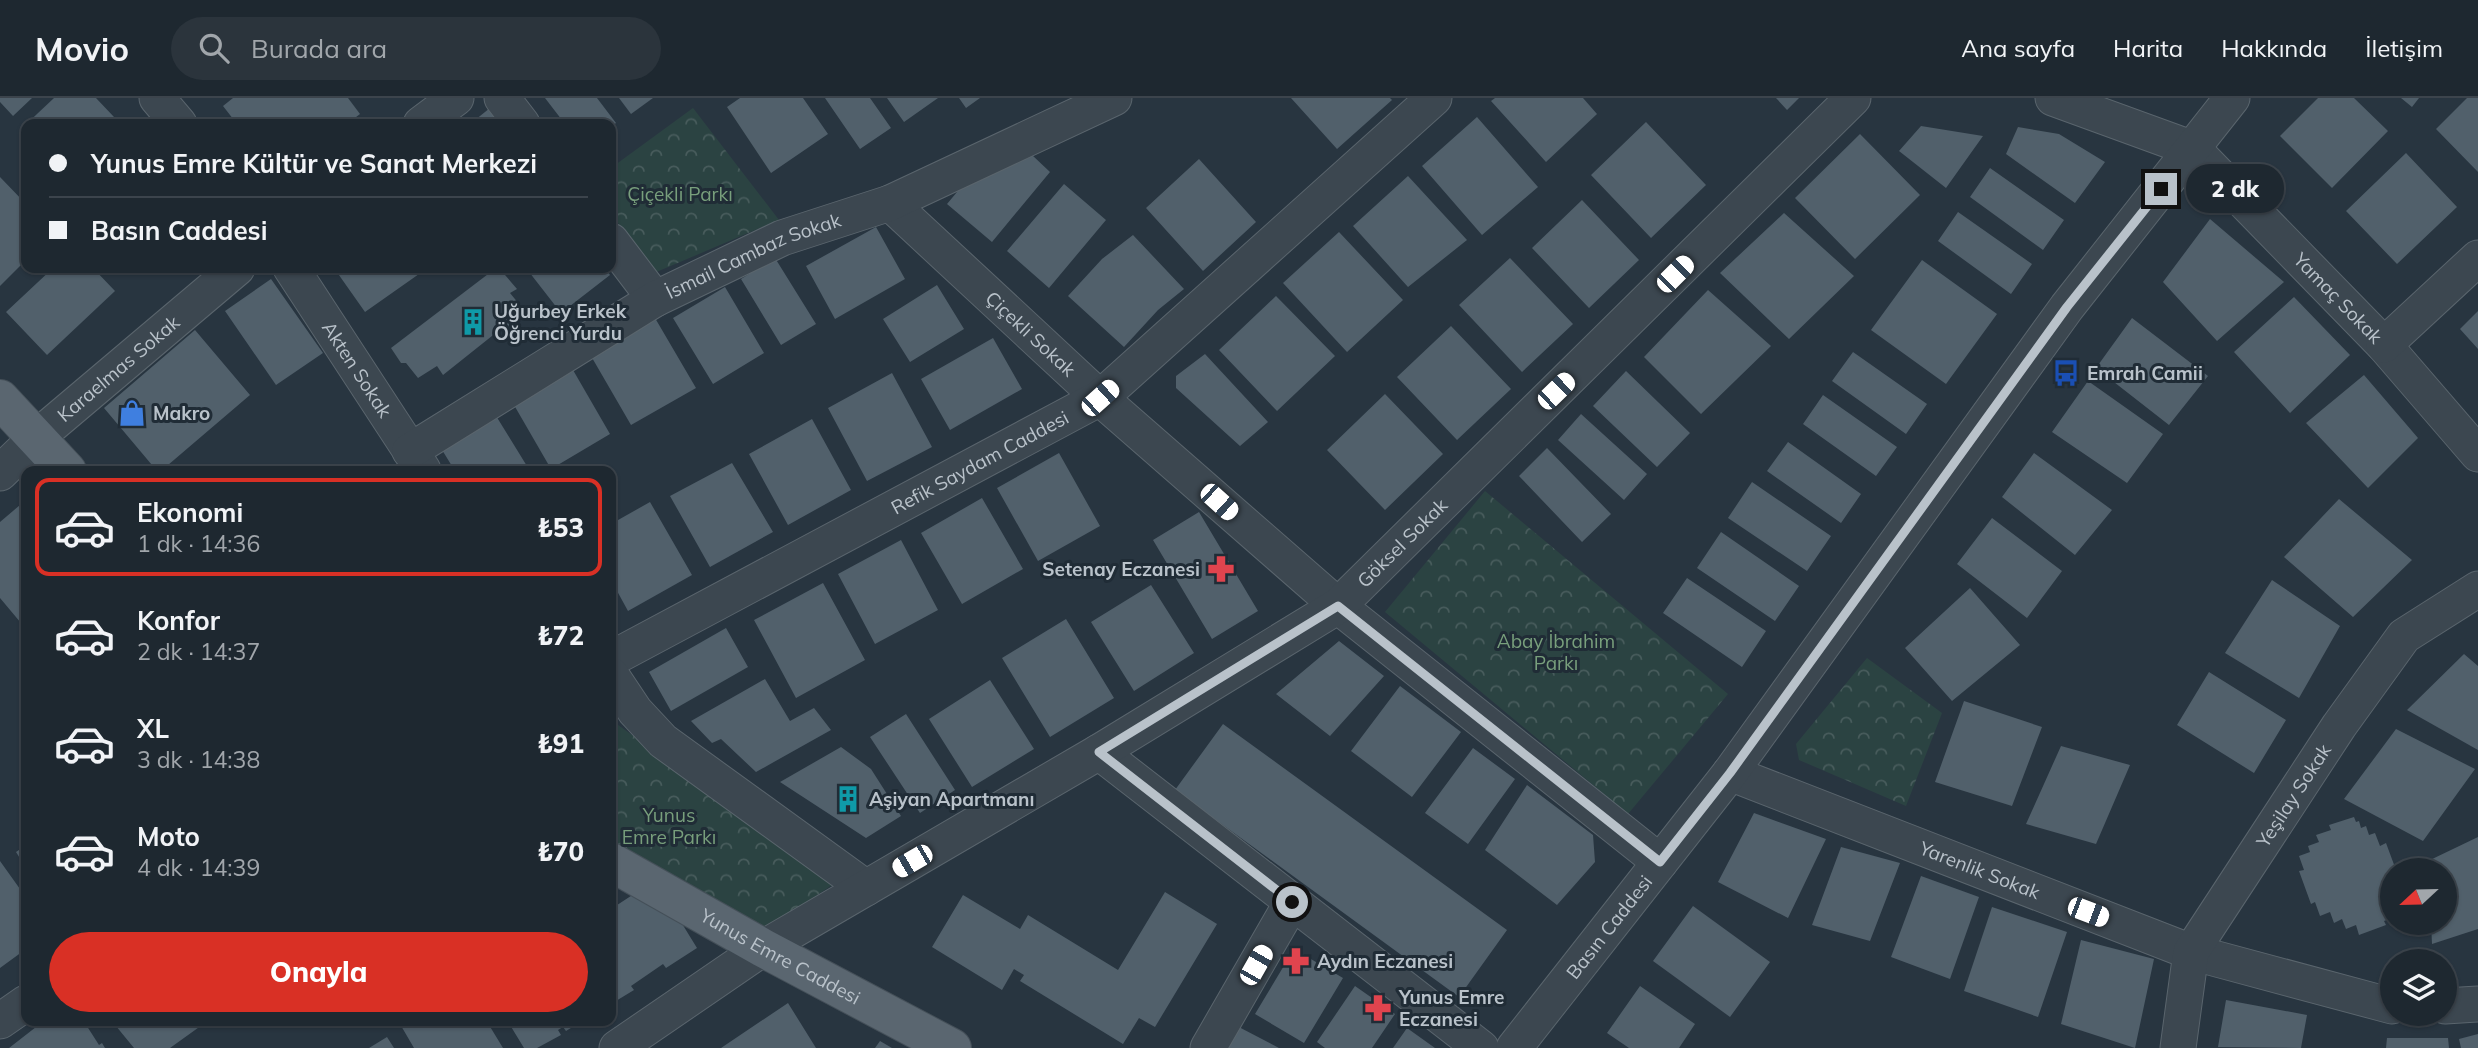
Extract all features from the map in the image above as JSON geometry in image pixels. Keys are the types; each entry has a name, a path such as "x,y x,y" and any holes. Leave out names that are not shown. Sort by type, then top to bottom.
{"main road":[{"path":"0,399 62,466"},
{"name":"Yunus Emre Caddesi","path":"616,865 763,948 952,1048"}],"street":[{"path":"158,98 175,119"},
{"path":"428,119 456,98"},
{"path":"502,98 518,119"},
{"name":"İsmail Cambaz Sokak","path":"416,461 655,299 782,238 890,203 1114,98"},
{"name":"Refik Saydam Caddesi","path":"616,656 1100,398 1434,98"},
{"name":"Göksel Sokak","path":"763,948 1099,752 1338,606 1853,98"},
{"path":"2053,98 2193,149"},
{"name":"Basın Caddesi","path":"1514,1048 1730,773 2067,307 2232,98"},
{"name":"Yamaç Sokak","path":"2193,149 2384,345 2478,454"},
{"name":"Çiçekli Sokak","path":"890,203 1100,398 1338,606 1660,862"},
{"path":"616,248 655,299"},
{"path":"2384,345 2478,257"},
{"name":"Karaelmas Sokak","path":"0,473 37,438 231,273"},
{"name":"Akten Sokak","path":"294,273 416,461"},
{"name":"Yeşilay Sokak","path":"2178,1048 2190,952 2339,726 2404,636 2478,589"},
{"path":"616,682 635,711 663,741 866,888"},
{"path":"1099,752 1481,1048"},
{"name":"Yarenlik Sokak","path":"1730,773 2190,952 2380,1003"},
{"path":"1208,1048 1292,902"},
{"path":"617,1048 763,948"},
{"path":"2457,1005 2478,1004"},
{"path":"0,1021 21,1006"}],"green space":[{"name":"Çiçekli Parkı","path":"693,108 779,220 654,273 616,220 616,164"},
{"name":"Abay İbrahim Parkı","path":"1485,491 1728,694 1628,814 1385,612"},
{"path":"1867,658 1942,713 1906,806 1799,760 1796,744"},
{"name":"Yunus Emre Parkı","path":"616,724 838,881 758,935 616,857"}],"building":[{"path":"0,98 32,98 13,116 0,102"},
{"path":"54,98 96,98 114,117 31,119"},
{"path":"233,98 348,98 360,114 354,119 233,119 223,106"},
{"path":"545,98 597,98 613,119 561,119"},
{"path":"619,98 653,98 631,114"},
{"path":"740,98 803,98 828,134 771,173 727,107"},
{"path":"825,98 870,98 891,128 860,149"},
{"path":"887,98 938,98 904,122"},
{"path":"959,98 980,98 966,108"},
{"path":"1291,98 1390,98 1392,100 1337,149"},
{"path":"1495,98 1583,98 1597,114 1546,162 1491,101"},
{"path":"1776,98 1799,98 1787,110"},
{"path":"2318,98 2354,98 2388,131 2332,188 2280,136"},
{"path":"2401,98 2419,98 2412,107"},
{"path":"2467,98 2478,98 2478,172 2436,129"},
{"path":"490,108 500,119 476,119"},
{"path":"1477,117 1538,187 1482,235 1422,166"},
{"path":"1646,122 1706,185 1651,238 1591,175"},
{"path":"1921,126 1983,136 1946,188 1899,151"},
{"path":"2018,127 2059,134 2105,162 2075,203 2006,154"},
{"path":"1860,134 1920,195 1855,259 1795,198"},
{"path":"2406,153 2457,207 2397,264 2346,211"},
{"path":"1032,155 1050,172 992,242 947,204 962,186"},
{"path":"1199,159 1256,222 1203,271 1146,208"},
{"path":"1990,168 2064,220 2043,250 1970,197"},
{"path":"1408,176 1467,240 1408,287 1353,226"},
{"path":"0,177 21,199 21,265 0,286"},
{"path":"1064,184 1106,220 1049,288 1007,251"},
{"path":"1582,200 1639,260 1589,308 1532,248"},
{"path":"1958,212 2032,264 2011,294 1938,241"},
{"path":"1784,213 1854,276 1789,339 1720,273"},
{"path":"2210,219 2284,282 2217,341 2163,282"},
{"path":"876,227 905,279 835,319 806,266"},
{"path":"1339,232 1403,300 1347,352 1283,283"},
{"path":"1133,235 1184,289 1158,310 1124,347 1068,296 1102,259"},
{"path":"775,258 816,324 781,345 741,279"},
{"path":"1510,258 1573,324 1522,372 1459,305"},
{"path":"1922,260 1997,314 1946,384 1871,330"},
{"path":"48,273 98,273 115,291 47,355 6,312"},
{"path":"338,273 418,273 419,274 365,312"},
{"name":"Uğurbey Erkek Öğrenci Yurdu","path":"489,273 503,273 517,289 510,293 528,315 506,331 502,328 443,375 437,366 418,378 406,363 401,363 391,348"},
{"path":"530,273 609,273 610,275 561,313"},
{"path":"271,279 323,353 276,385 225,311"},
{"path":"937,285 964,329 910,362 883,319"},
{"path":"725,287 764,353 713,384 673,318"},
{"path":"1708,290 1771,346 1701,414 1644,357"},
{"path":"1276,296 1335,356 1277,411 1219,350"},
{"path":"2294,297 2350,355 2290,413 2234,352"},
{"path":"2478,311 2478,349 2460,329"},
{"path":"655,318 696,388 631,425 591,356"},
{"path":"2132,318 2208,376 2169,425 2096,368"},
{"path":"1451,326 1511,389 1457,440 1397,377"},
{"path":"195,330 250,395 167,466 153,466 104,408"},
{"path":"993,338 1022,389 950,430 921,379"},
{"path":"1853,352 1927,404 1906,434 1832,381"},
{"path":"1205,354 1268,422 1240,446 1176,388 1176,376"},
{"path":"573,370 610,434 556,466 549,466 514,405"},
{"path":"1626,371 1690,433 1657,467 1593,406"},
{"path":"892,373 932,447 867,481 828,408"},
{"path":"2364,375 2418,438 2368,488 2306,423"},
{"path":"2088,381 2163,434 2127,483 2052,432"},
{"path":"1385,394 1443,454 1385,510 1327,450"},
{"path":"1823,395 1897,447 1876,476 1803,424"},
{"path":"493,411 527,466 452,466 439,445"},
{"path":"1581,414 1647,474 1624,500 1558,440"},
{"path":"812,419 851,490 788,525 749,454"},
{"path":"1788,442 1861,494 1841,523 1767,471"},
{"path":"1547,448 1611,514 1582,542 1519,476"},
{"path":"1059,453 1100,526 1038,561 997,488"},
{"path":"2034,453 2112,510 2075,555 2002,497"},
{"path":"732,463 773,532 710,567 670,496"},
{"path":"1752,482 1831,536 1807,571 1728,518"},
{"path":"982,498 1023,569 962,604 921,533"},
{"path":"2339,499 2412,560 2353,617 2284,557"},
{"path":"650,502 692,575 628,611 616,589 616,521"},
{"path":"20,505 21,623 0,598 0,522"},
{"path":"1199,512 1258,611 1212,639 1153,540"},
{"path":"1992,518 2062,571 2027,618 1957,564"},
{"path":"1721,532 1799,586 1775,621 1697,568"},
{"path":"901,540 938,610 875,644 838,574"},
{"path":"1687,578 1766,631 1742,667 1663,613"},
{"path":"2272,580 2340,626 2299,698 2225,653"},
{"path":"823,583 865,660 796,698 754,620"},
{"path":"1151,585 1194,653 1134,691 1091,622"},
{"path":"1970,588 2020,645 1952,701 1905,648"},
{"path":"1066,619 1114,698 1050,737 1002,658"},
{"path":"726,628 748,667 671,711 649,672"},
{"path":"1339,641 1384,676 1330,736 1276,694"},
{"path":"2464,654 2478,666 2478,750 2407,710"},
{"path":"2209,672 2286,720 2254,773 2177,725"},
{"path":"765,679 790,721 814,708 831,730 756,772 721,739 712,743 691,721"},
{"path":"990,680 1034,749 972,787 929,719"},
{"path":"1400,686 1461,732 1412,797 1351,751"},
{"path":"1964,701 2042,727 2012,806 1935,782"},
{"path":"906,714 955,790 920,813 870,737"},
{"path":"1223,724 1507,930 1459,997 1175,790"},
{"path":"2396,729 2475,769 2423,841 2344,799"},
{"path":"2061,746 2130,765 2096,844 2026,824"},
{"name":"Aşiyan Apartmanı","path":"841,747 871,769 901,816 866,838 780,782"},
{"path":"1473,748 1515,779 1468,844 1425,813"},
{"path":"1527,785 1593,835 1595,862 1557,905 1485,850"},
{"path":"1754,813 1826,839 1788,918 1718,882"},
{"path":"2354,817 2361,828 2366,826 2369,835 2375,833 2380,846 2386,843 2392,858 2380,858 2380,927 2359,935 2356,925 2346,929 2342,919 2334,923 2330,912 2320,916 2315,902 2311,904 2299,871 2304,870 2299,856 2310,852 2308,846 2319,842 2316,835 2331,830 2329,825"},
{"path":"2478,837 2478,929 2432,944 2432,935 2457,935 2457,858 2434,858"},
{"path":"1841,847 1900,863 1870,941 1812,925"},
{"path":"0,861 21,890 21,953 0,968"},
{"path":"1921,876 1979,897 1950,979 1891,957"},
{"path":"637,892 673,909 697,948 666,968 663,964 631,986 634,990 616,1001 616,906"},
{"path":"1165,892 1217,924 1155,1027 1139,1018 1123,1044 1020,981 1024,975 1014,969 1002,990 932,947 963,895 1020,929 1028,915 1118,970"},
{"path":"1693,906 1770,962 1730,1017 1653,961"},
{"path":"1992,907 2067,932 2038,1017 1964,991"},
{"path":"2081,940 2154,959 2135,1048 2061,1024"},
{"path":"1294,949 1343,978 1304,1043 1255,1014"},
{"path":"1355,986 1395,1014 1372,1048 1325,1048 1317,1042"},
{"path":"1640,986 1695,1024 1679,1048 1629,1048 1607,1033"},
{"path":"2226,1000 2307,1015 2301,1048 2218,1047"},
{"path":"788,1003 816,1048 721,1048"},
{"path":"1235,1025 1279,1048 1223,1048"},
{"path":"37,1026 87,1026 99,1045 102,1043 105,1048 9,1048"},
{"path":"116,1026 201,1026 170,1048 134,1048"},
{"path":"401,1026 490,1026 503,1048 414,1048"},
{"path":"511,1026 574,1026 566,1031 563,1027 558,1030 561,1035 537,1048 524,1048"},
{"path":"1407,1028 1435,1048 1393,1048"},
{"path":"2478,1034 2478,1048 2461,1048 2459,1039"},
{"path":"387,1037 394,1048 369,1048"},
{"path":"2387,1038 2448,1038 2449,1048 2386,1048"},
{"path":"880,1041 892,1048 875,1048"}],"place":[{"name":"Uğurbey Erkek Öğrenci Yurdu","path":"473,322"},
{"name":"Emrah Camii","path":"2066,373"},
{"name":"Makro","path":"132,413"},
{"name":"Setenay Eczanesi","path":"1221,569"},
{"name":"Aşiyan Apartmanı","path":"848,799"},
{"name":"Aydın Eczanesi","path":"1296,961"},
{"name":"Yunus Emre Eczanesi","path":"1378,1008"}],"route":[{"path":"1292,902 1099,752 1338,606 1660,862 1730,773 2067,307 2161,189"}]}
